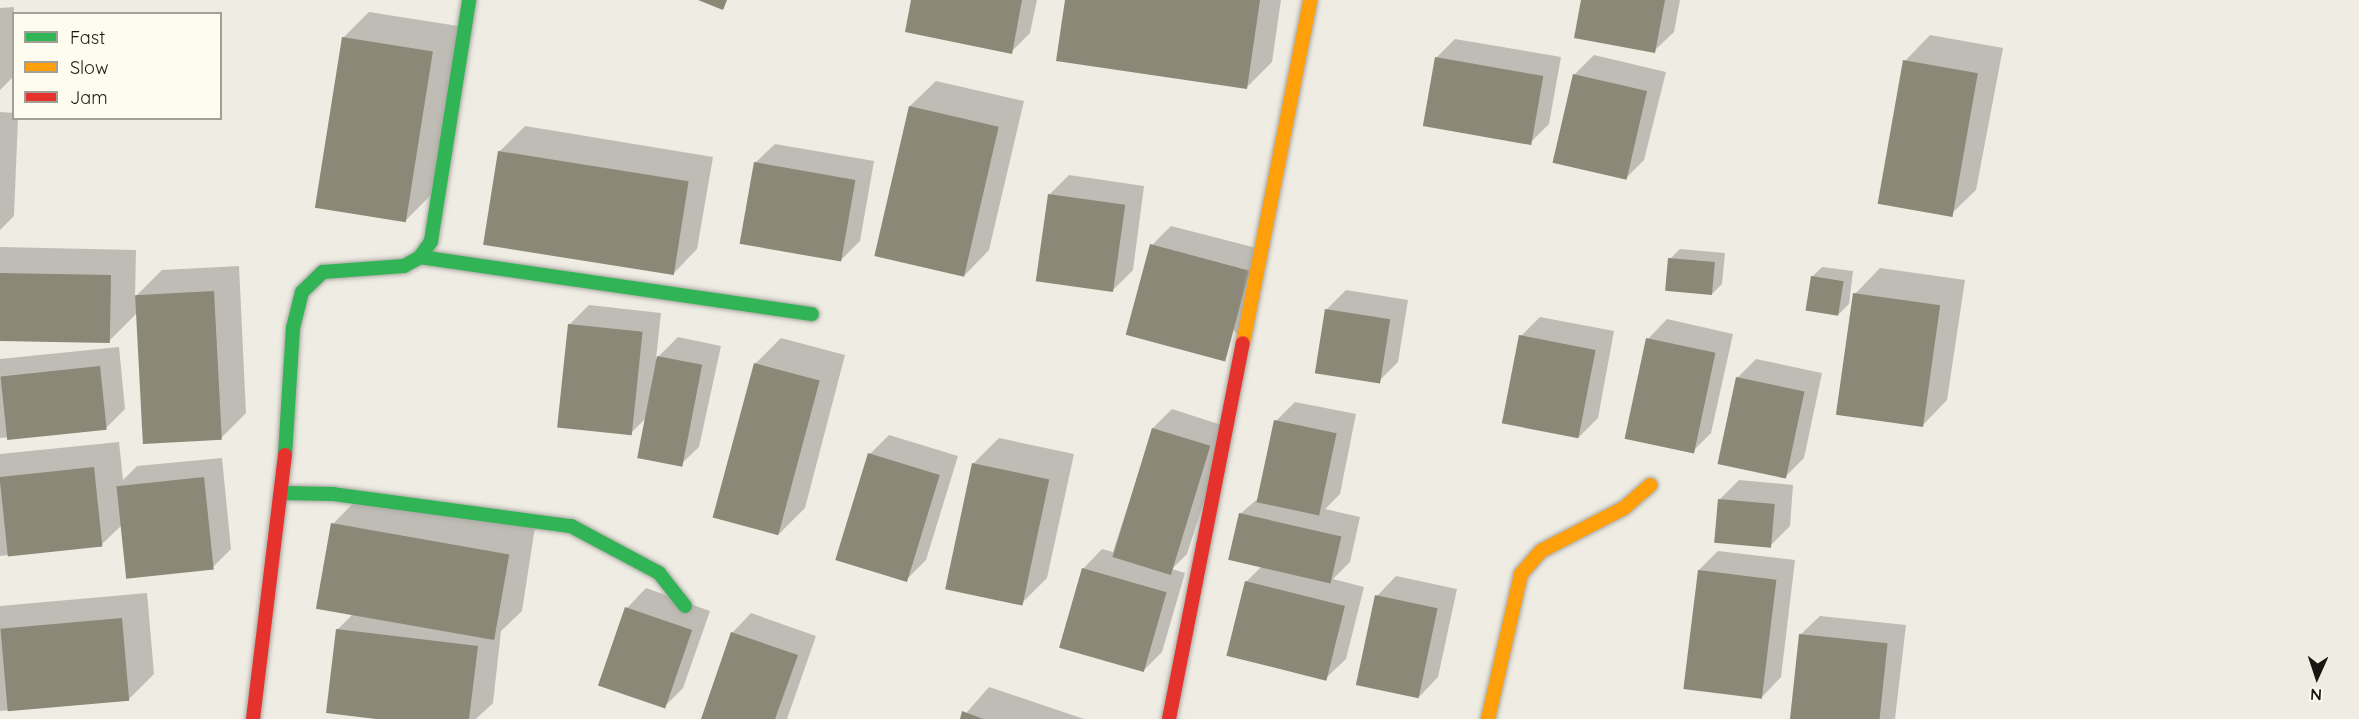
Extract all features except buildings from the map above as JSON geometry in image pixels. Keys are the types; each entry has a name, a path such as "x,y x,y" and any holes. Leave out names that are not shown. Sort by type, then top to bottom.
{"street":[{"path":"254,719 282,493 293,328 302,292 323,272 351,267 404,267 420,257 431,241 469,0"},
{"path":"1169,719 1310,0"},
{"path":"420,257 812,314"},
{"path":"1488,719 1521,574 1541,551 1624,508 1650,485"},
{"path":"282,493 333,494 571,526 659,573 685,606"}],"traffic: fast":[{"path":"285,455 293,328 302,292 323,272 404,266 420,257 431,241 469,0"},
{"path":"420,257 812,314"},
{"path":"282,493 333,494 571,526 659,573 685,606"}],"traffic: slow":[{"path":"1243,343 1310,0"},
{"path":"1488,719 1521,574 1541,551 1624,508 1650,485"}],"traffic: jam":[{"path":"1169,719 1243,343"},
{"path":"253,719 285,455"}]}
